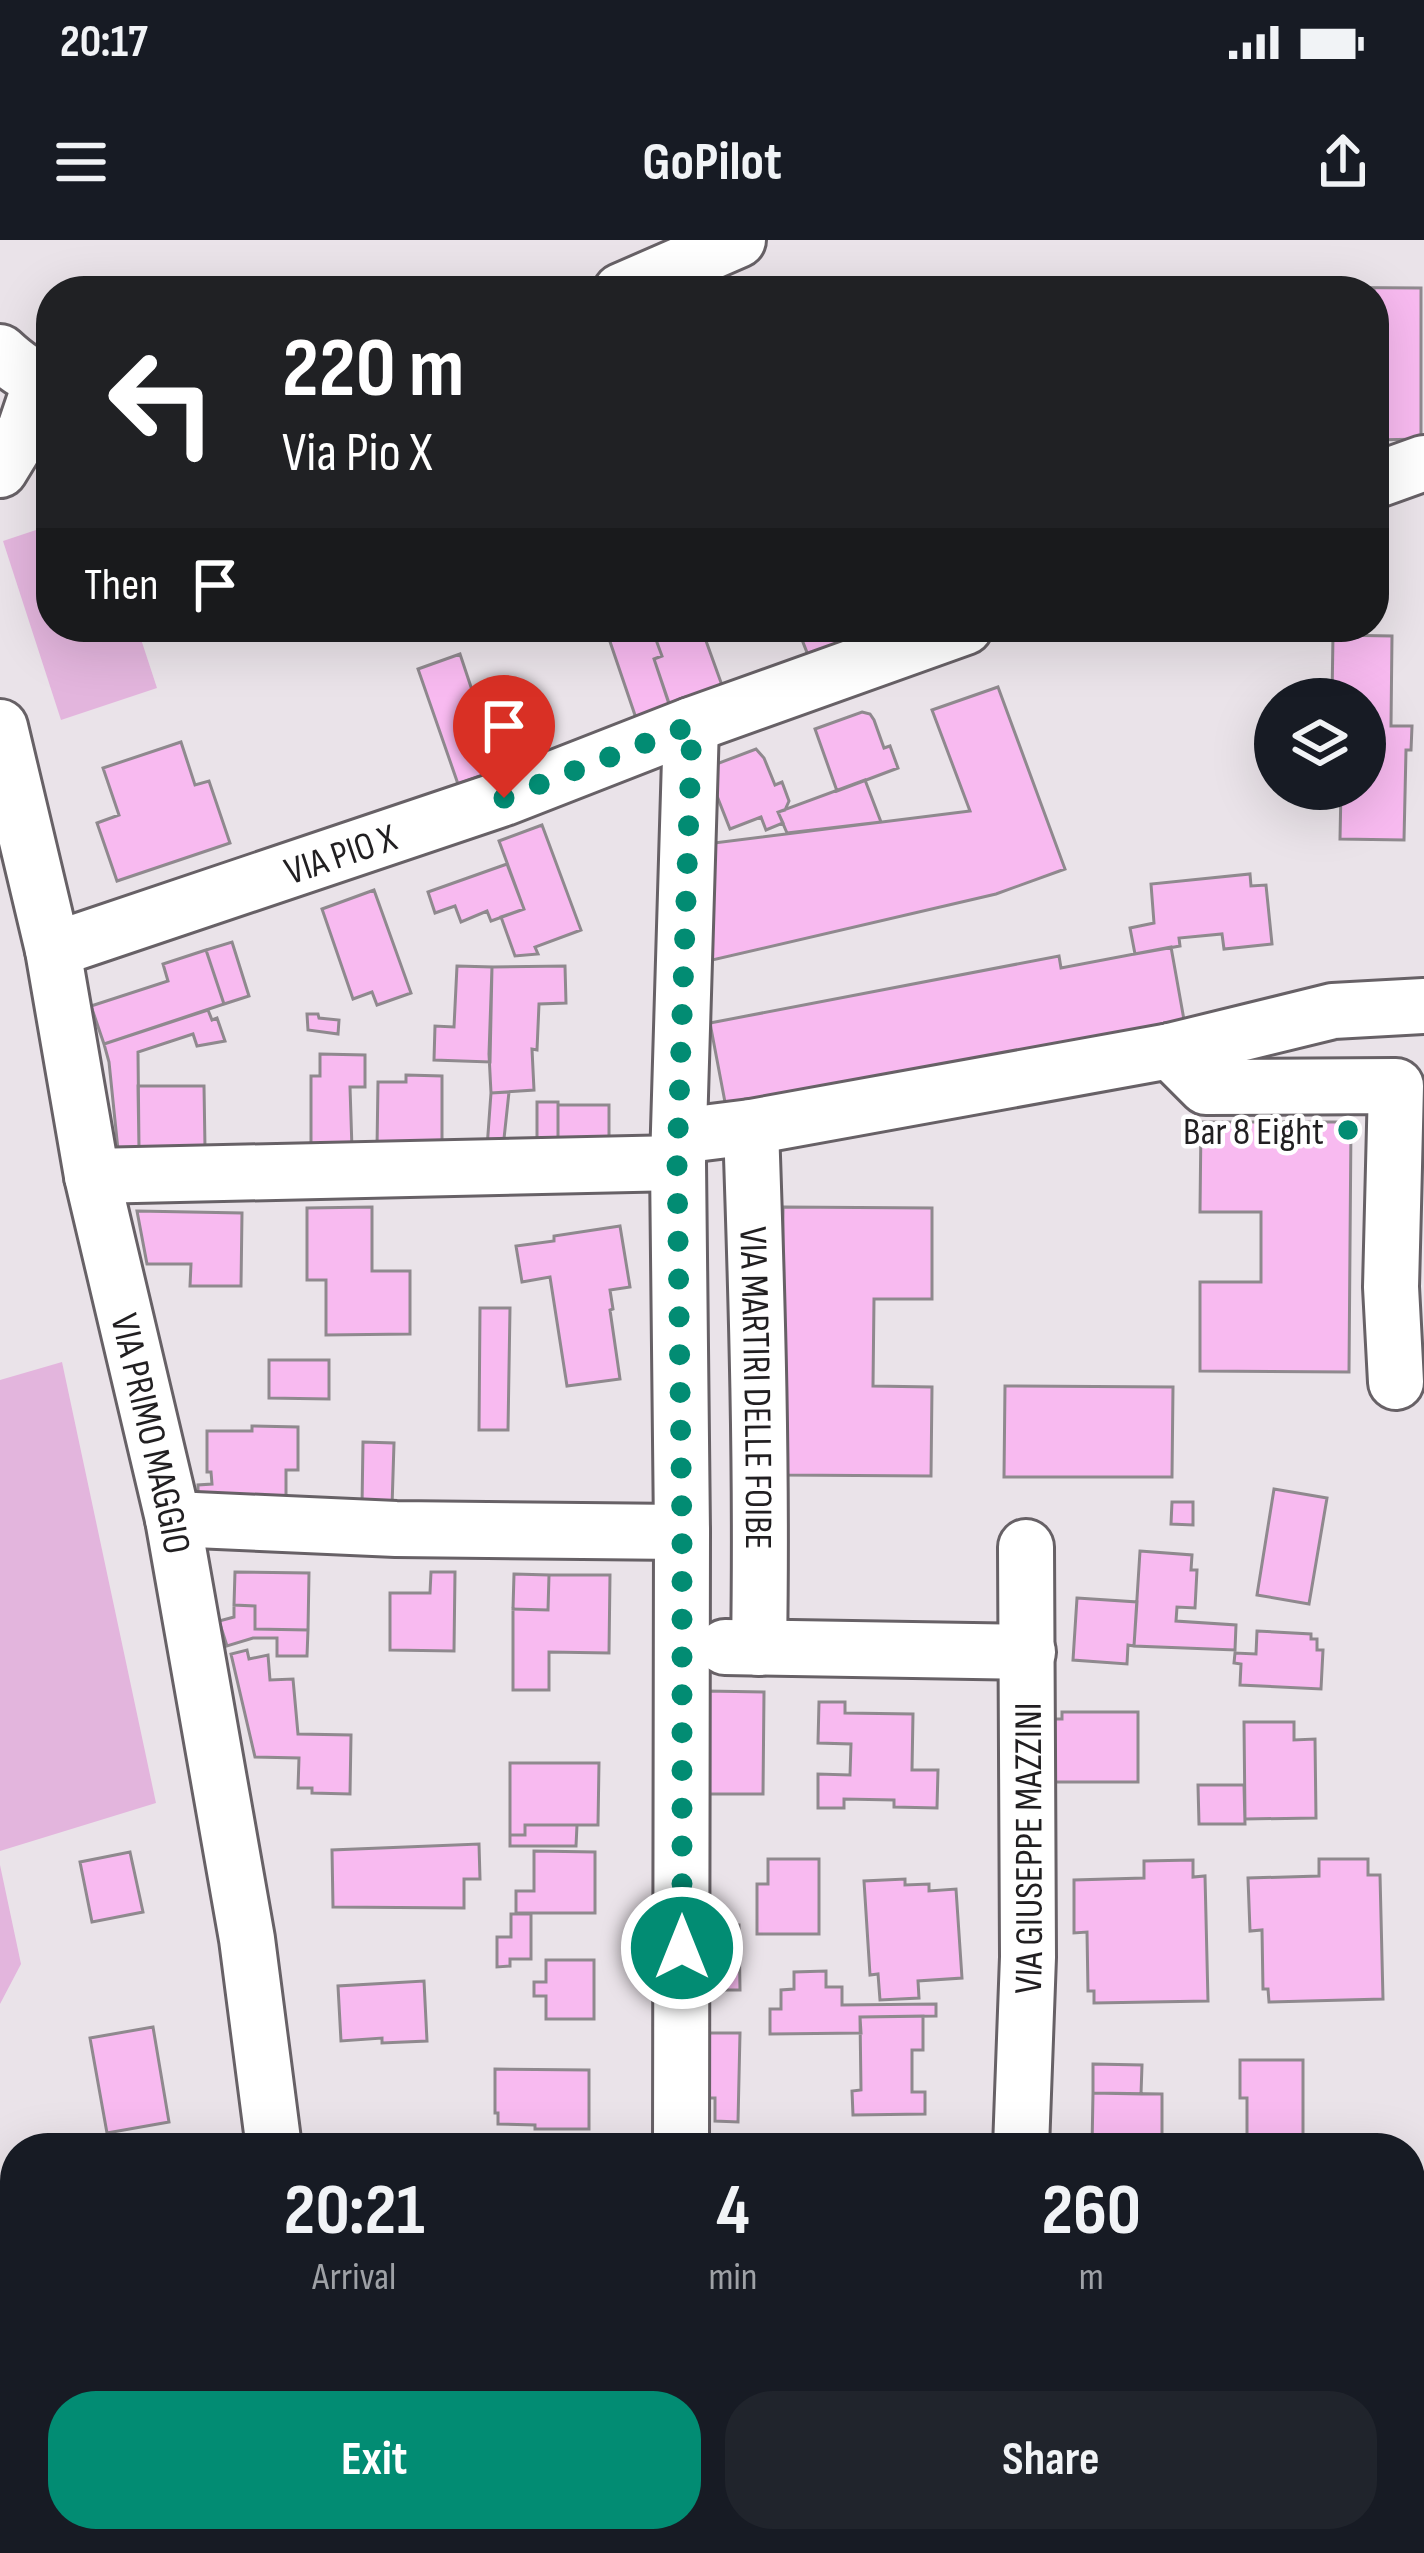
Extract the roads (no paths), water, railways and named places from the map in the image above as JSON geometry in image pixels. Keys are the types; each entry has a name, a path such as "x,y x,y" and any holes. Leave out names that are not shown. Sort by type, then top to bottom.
{"street":[{"path":"655,276 738,240"},
{"path":"0,470 25,429 22,372"},
{"path":"1389,476 1424,463"},
{"path":"0,481 36,467"},
{"name":"VIA PIO X","path":"53,950 504,798 923,642"},
{"path":"681,2133 678,1149 692,725"},
{"name":"VIA PRIMO MAGGIO","path":"0,727 53,950 92,1176 173,1519 248,1939 272,2133"},
{"path":"92,1176 678,1149 751,1127 1170,1051 1333,1011 1424,1006"},
{"path":"1170,1051 1206,1087 1396,1086 1391,1287 1396,1382"},
{"name":"VIA MARTIRI DELLE FOIBE","path":"751,1127 759,1357 759,1648"},
{"path":"173,1519 396,1529 682,1532"},
{"name":"VIA GIUSEPPE MAZZINI","path":"1022,2133 1028,1957 1026,1546"},
{"path":"681,1646 1028,1652"}],"place":[{"name":"Bar 8 Eight","path":"1348,1130"}]}
